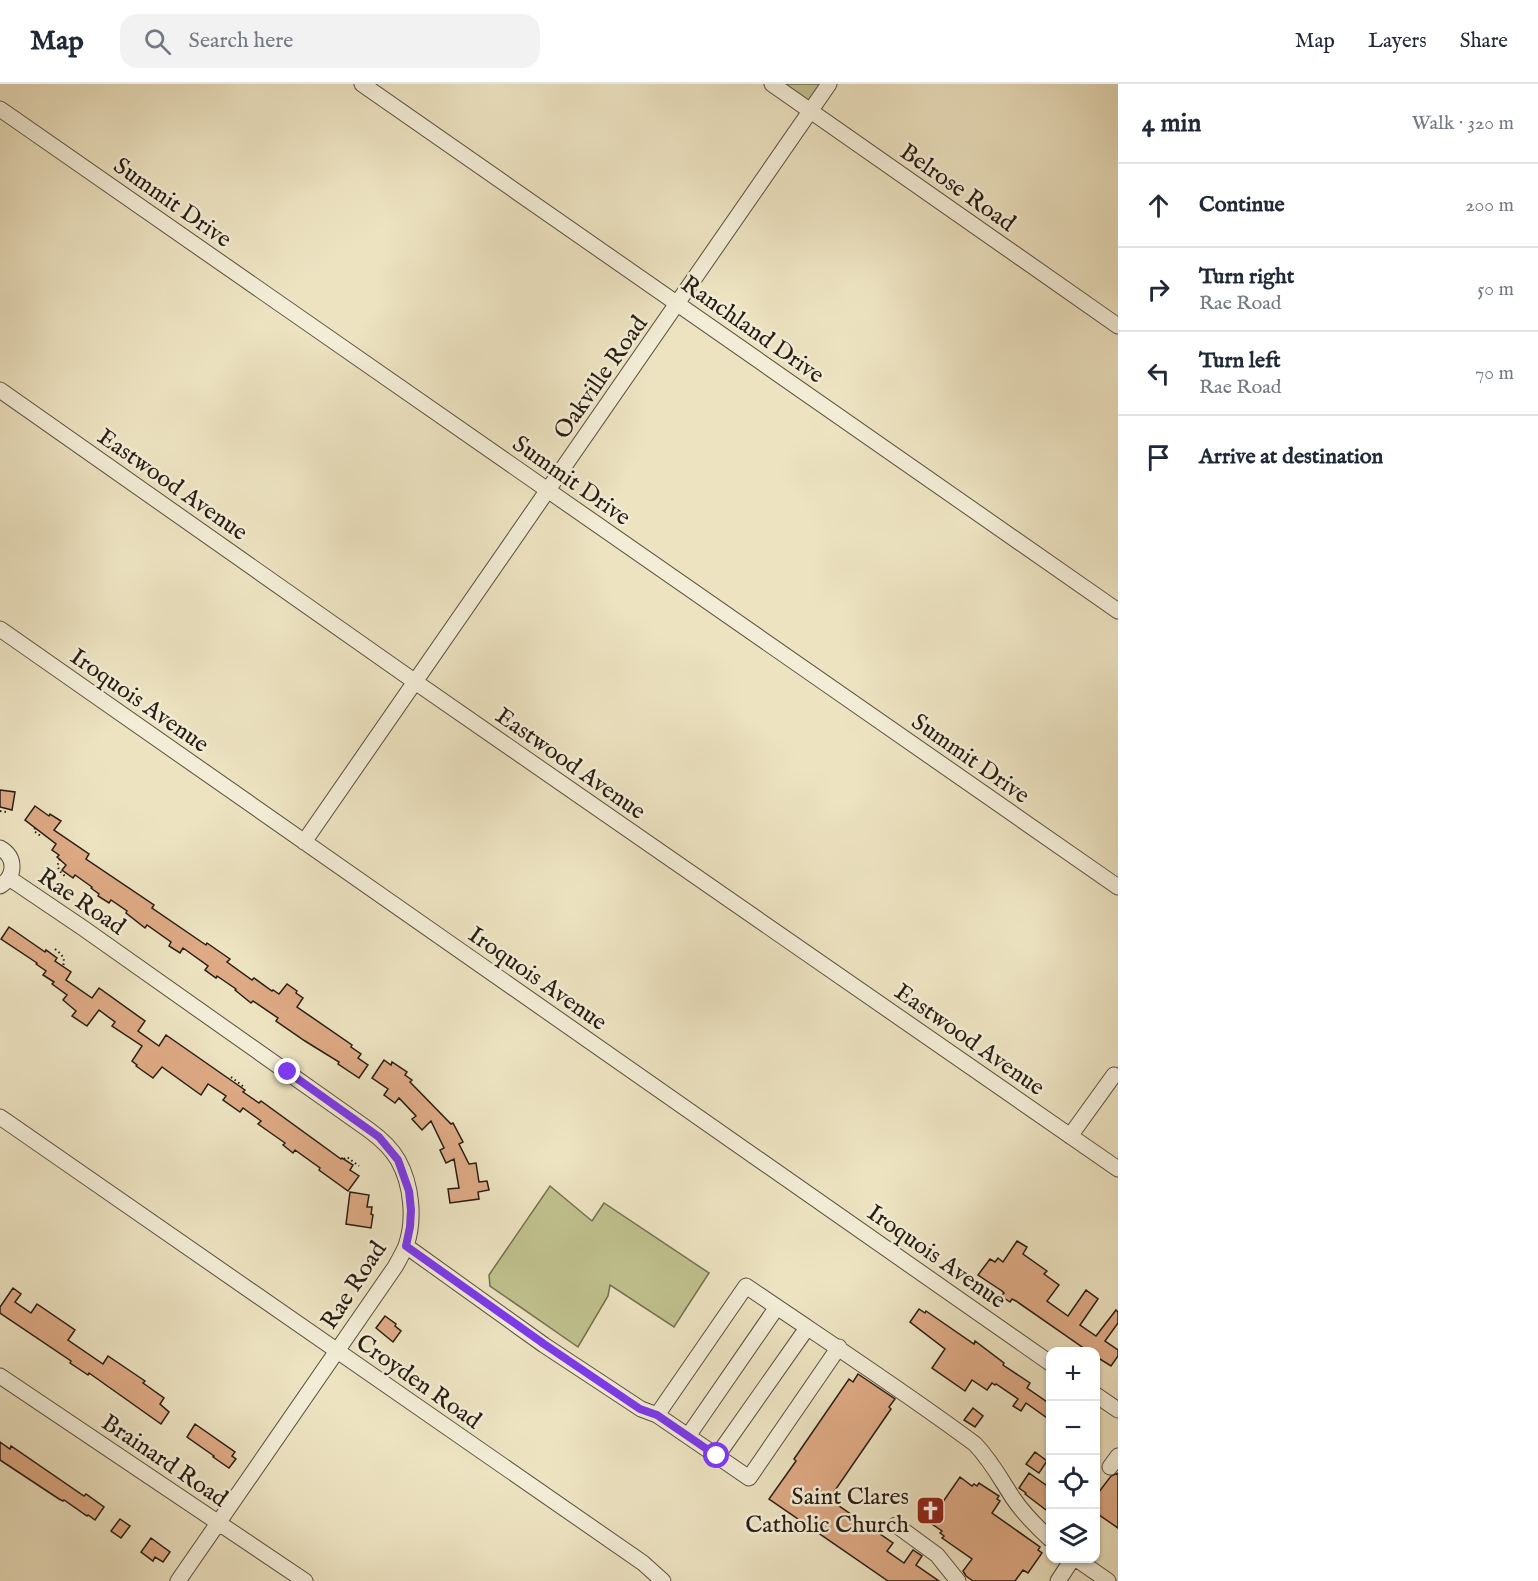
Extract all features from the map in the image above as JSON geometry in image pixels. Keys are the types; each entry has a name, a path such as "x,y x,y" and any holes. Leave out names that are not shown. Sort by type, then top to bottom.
{"street":[{"name":"Ranchland Drive","path":"362,84 1118,611"},
{"name":"Belrose Road","path":"772,84 1118,326"},
{"name":"Oakville Road","path":"304,842 829,84"},
{"name":"Summit Drive","path":"0,110 1118,887"},
{"name":"Eastwood Avenue","path":"0,390 1118,1169"},
{"name":"Iroquois Avenue","path":"0,629 1046,1360"},
{"name":"Rae Road","path":"0,848 11,860 13,869 5,882 252,1047 379,1137 398,1160 409,1191 410,1227 406,1246 395,1267 178,1581"},
{"path":"1070,1136 1114,1075"},
{"name":"Croyden Road","path":"0,1117 643,1563 663,1581"},
{"path":"406,1246 554,1351 640,1409 657,1415 749,1478 839,1347"},
{"path":"657,1415 746,1286 839,1347 975,1444 989,1459 1014,1500 1046,1535"},
{"path":"688,1436 777,1307"},
{"path":"717,1456 807,1328"},
{"name":"Brainard Road","path":"0,1376 305,1581"},
{"path":"1100,1398 1118,1410"},
{"path":"896,1524 937,1555 958,1581"},
{"path":"1058,1581 1071,1563"},
{"path":"1081,1563 1108,1581"}],"path":[{"path":"0,811 6,813"},
{"path":"35,828 34,831 42,837"},
{"path":"60,859 59,870 66,877"},
{"path":"55,949 63,956 63,966"},
{"path":"231,1077 243,1088"},
{"path":"344,1159 347,1157 359,1166"}],"green space":[{"path":"772,84 829,84 811,111"},
{"path":"550,1186 592,1221 604,1203 709,1273 674,1327 610,1285 608,1296 578,1347 490,1286 489,1275"}],"building":[{"path":"0,790 15,792 12,810 0,807"},
{"path":"35,806 61,821 54,830 89,854 86,859 154,905 152,908 230,959 227,962 252,980 254,978 279,994 287,984 297,991 296,993 303,998 297,1007 352,1045 351,1047 361,1054 358,1058 368,1065 359,1078 338,1064 339,1062 276,1021 278,1018 253,1001 251,1003 236,989 205,970 208,966 183,948 180,953 169,946 171,942 147,925 145,928 111,900 109,903 98,896 99,894 92,887 75,875 73,878 62,870 66,865 52,850 56,844 25,820"},
{"path":"9,927 57,958 55,961 71,972 66,980 92,998 99,988 145,1021 138,1031 159,1046 166,1035 245,1090 243,1092 259,1103 261,1101 341,1159 353,1165 350,1170 359,1176 348,1191 295,1150 293,1153 283,1145 285,1143 258,1124 261,1121 243,1108 240,1112 223,1100 226,1096 208,1084 201,1095 162,1067 153,1078 136,1066 132,1061 142,1046 112,1026 115,1022 99,1010 87,1026 72,1016 76,1011 63,1000 67,995 43,975 46,971 1,939"},
{"path":"384,1060 391,1065 392,1062 407,1072 405,1075 412,1080 410,1082 451,1124 453,1123 463,1142 459,1144 469,1164 476,1163 479,1182 487,1181 489,1190 478,1192 479,1199 450,1203 448,1189 459,1188 454,1159 446,1163 440,1150 444,1148 431,1121 422,1130 412,1119 416,1116 399,1098 395,1103 384,1095 388,1089 372,1078"},
{"path":"350,1192 369,1195 367,1207 372,1207 371,1214 373,1215 371,1228 346,1224"},
{"path":"1017,1241 1027,1247 1023,1254 1047,1271 1044,1274 1059,1285 1047,1301 1068,1316 1086,1290 1098,1299 1080,1325 1096,1336 1116,1310 1118,1323 1105,1341 1118,1350 1118,1356 1111,1366 1100,1359 1100,1347 1082,1347 1016,1301 1012,1299 1010,1302 1001,1296 1004,1293 1002,1291 978,1275 990,1259 995,1262 998,1258 1003,1262"},
{"path":"13,1288 21,1294 15,1302 31,1313 37,1304 75,1330 68,1340 103,1364 108,1356 145,1381 143,1383 164,1398 160,1404 169,1412 161,1424 0,1313 0,1307"},
{"path":"919,1309 925,1313 926,1311 974,1344 975,1341 1004,1363 1003,1365 1030,1383 1027,1388 1046,1401 1046,1417 1026,1403 1021,1411 1013,1406 1018,1399 996,1384 992,1383 987,1390 972,1380 965,1391 932,1368 945,1349 910,1322"},
{"path":"385,1316 401,1331 393,1342 376,1328"},
{"path":"858,1374 895,1399 889,1407 891,1409 829,1499 893,1543 887,1551 904,1563 913,1550 922,1556 916,1565 939,1581 888,1581 769,1499 849,1379 853,1382"},
{"path":"973,1408 983,1416 975,1427 964,1420"},
{"path":"195,1424 235,1452 232,1456 236,1459 229,1468 187,1437"},
{"path":"0,1442 10,1449 11,1446 104,1507 95,1520 0,1460"},
{"path":"1035,1452 1046,1460 1039,1473 1026,1464"},
{"path":"1029,1473 1046,1485 1046,1510 1025,1494 1019,1488"},
{"path":"1118,1473 1118,1528 1100,1515 1100,1490 1111,1476"},
{"path":"960,1477 972,1486 974,1484 977,1486 979,1483 999,1496 997,1499 1000,1501 992,1513 1040,1547 1038,1550 1042,1553 1028,1573 1023,1570 1015,1581 973,1581 963,1571 972,1559 942,1538 944,1536 940,1533 942,1531 929,1522"},
{"path":"120,1519 130,1526 121,1538 111,1531"},
{"path":"151,1538 170,1552 163,1562 155,1557 153,1561 141,1552"}],"place":[{"name":"Saint Clares Catholic Church","path":"930,1510"}],"route":[{"path":"288,1072 379,1137 390,1148 404,1173 409,1191 411,1210 406,1246 640,1409 657,1415 717,1456"}]}
